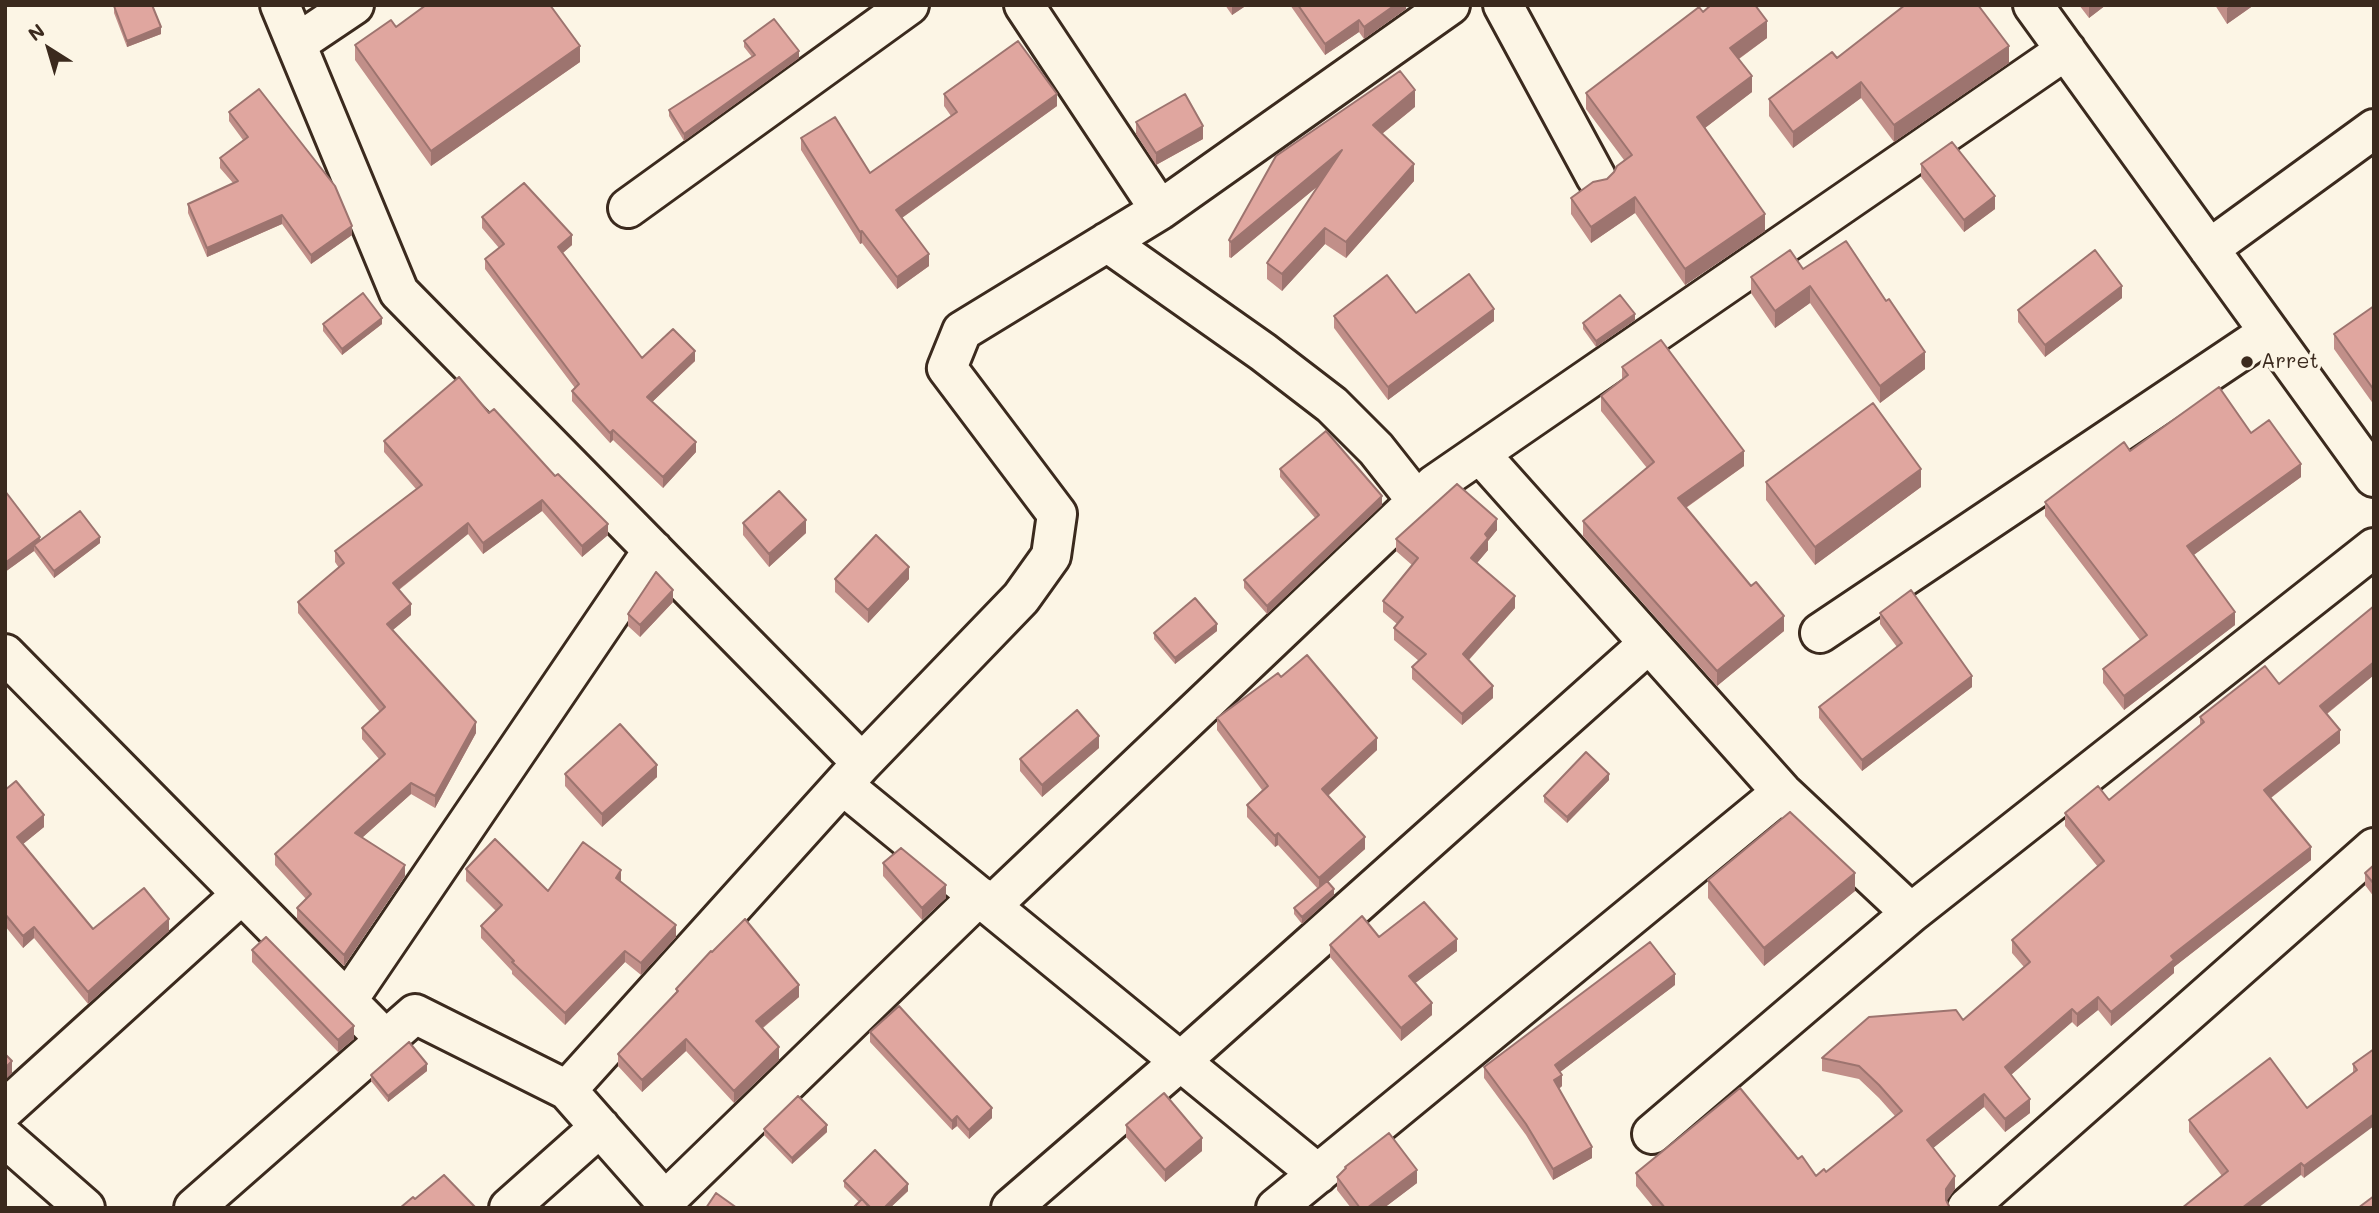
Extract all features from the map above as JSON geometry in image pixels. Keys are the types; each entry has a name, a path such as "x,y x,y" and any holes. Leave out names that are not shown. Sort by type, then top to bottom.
{"street":[{"path":"280,5 398,292 653,550 853,774 985,901 1318,1174"},
{"path":"296,44 354,5"},
{"path":"628,208 909,5"},
{"path":"1024,5 1160,210"},
{"path":"567,1090 853,774 1021,598 1051,556 1057,514 947,368 961,331 1160,210 1450,5"},
{"path":"1503,5 1596,177"},
{"path":"2034,5 2374,477"},
{"path":"194,1208 415,1014 567,1090 666,1201 1434,485 2066,50"},
{"path":"2209,249 2374,129"},
{"path":"1107,242 1263,352 1332,405 1376,449 1417,501"},
{"path":"1820,633 2270,332"},
{"path":"1480,454 1782,792 1910,913"},
{"path":"1652,1134 1910,913 2374,548"},
{"path":"347,1001 653,550"},
{"path":"1011,1208 1182,1060 1648,644"},
{"path":"5,654 386,1040"},
{"path":"1276,1208 1782,792"},
{"path":"1967,1208 2374,848"},
{"path":"5,1109 242,894"},
{"path":"509,1208 600,1127"},
{"path":"5,1138 85,1208"}],"building":[{"path":"152,5 161,27 127,41 114,6"},
{"path":"426,5 550,5 580,46 431,151 355,45 391,20 396,27"},
{"path":"1298,5 1395,5 1364,27 1359,20 1325,44"},
{"path":"1711,5 1755,5 1767,21 1730,48 1752,76 1697,117 1765,214 1685,269 1635,197 1591,227 1571,198 1593,182 1607,179 1617,166 1632,155 1586,93 1699,7 1703,12"},
{"path":"1905,5 1978,5 2009,46 1894,125 1861,82 1793,132 1769,99 1832,52 1837,58"},
{"path":"774,19 799,51 684,134 669,110 755,55 744,41"},
{"path":"1018,41 1057,94 896,210 929,254 897,277 862,231 860,232 801,138 835,117 870,173 957,112 944,94"},
{"path":"1400,71 1415,90 1373,125 1414,164 1346,242 1325,228 1282,274 1267,263 1342,150 1231,242 1229,240 1276,156"},
{"path":"259,89 335,186 352,226 311,255 282,215 207,248 188,204 238,181 220,158 248,137 229,112"},
{"path":"1185,94 1203,126 1156,153 1136,122"},
{"path":"1952,142 1995,196 1964,220 1921,164"},
{"path":"524,183 572,235 558,247 642,358 673,329 695,351 647,397 696,442 663,477 613,430 610,433 572,391 579,384 485,259 504,244 482,217"},
{"path":"1846,241 1886,301 1889,299 1925,352 1880,386 1810,286 1775,311 1751,277 1790,250 1803,269"},
{"path":"2095,250 2122,286 2045,345 2018,310"},
{"path":"1469,274 1494,309 1388,387 1334,316 1387,275 1416,313"},
{"path":"363,293 382,318 342,349 323,324"},
{"path":"1620,295 1635,314 1596,341 1583,323"},
{"path":"2374,306 2374,390 2334,334"},
{"path":"1661,340 1744,451 1678,498 1751,586 1756,582 1784,616 1717,671 1583,521 1654,462 1601,396 1628,375 1622,367"},
{"path":"459,377 489,413 494,409 555,476 558,474 608,524 582,546 542,500 483,543 468,523 393,583 411,604 387,624 476,722 435,796 411,783 355,833 405,865 344,955 297,908 311,894 275,854 385,754 362,728 385,707 298,602 344,563 335,551 422,485 384,441"},
{"path":"2219,387 2251,433 2269,420 2301,464 2187,546 2235,612 2124,696 2103,669 2147,635 2045,502 2124,442 2130,451"},
{"path":"1873,403 1921,469 1815,547 1766,482"},
{"path":"1326,431 1382,496 1267,606 1244,580 1319,515 1280,469"},
{"path":"1457,484 1497,519 1485,534 1488,538 1471,558 1515,596 1463,654 1493,686 1462,714 1412,667 1426,654 1394,628 1403,617 1383,601 1418,558 1396,539"},
{"path":"5,491 40,537 5,563"},
{"path":"779,491 806,520 769,554 743,523"},
{"path":"80,511 100,537 54,571 34,545"},
{"path":"876,535 909,567 868,610 835,579"},
{"path":"656,572 673,590 640,625 628,614"},
{"path":"1911,590 1972,676 1862,760 1819,707 1902,643 1880,613"},
{"path":"1195,598 1217,624 1175,658 1154,633"},
{"path":"2374,606 2374,662 2320,706 2340,730 2264,790 2311,847 2171,956 2174,960 2111,1012 2098,997 2077,1014 2072,1009 2005,1067 2030,1099 2005,1119 1984,1094 1927,1140 1955,1176 1946,1189 1946,1200 1950,1208 1665,1208 1636,1173 1740,1088 1798,1159 1802,1156 1816,1176 1824,1169 1826,1172 1902,1111 1859,1066 1822,1058 1869,1017 1956,1010 1963,1020 2030,962 2012,940 2104,861 2065,813 2098,786 2109,800 2204,722 2200,717 2265,666 2279,684"},
{"path":"1307,655 1377,738 1322,789 1365,837 1319,878 1278,833 1275,836 1247,805 1268,786 1217,718 1278,673 1281,677"},
{"path":"1077,710 1099,736 1042,785 1020,759"},
{"path":"620,724 657,765 602,814 565,774"},
{"path":"1586,752 1609,774 1567,817 1544,796"},
{"path":"16,781 44,815 17,837 93,929 144,888 169,919 88,992 34,927 23,936 5,914 5,790"},
{"path":"1790,812 1855,873 1764,948 1708,880"},
{"path":"495,839 548,891 583,842 621,870 616,878 676,925 641,963 625,951 565,1013 512,962 514,961 481,926 502,905 466,869"},
{"path":"901,848 946,885 922,908 883,863"},
{"path":"2374,865 2374,884 2365,873"},
{"path":"1327,881 1334,889 1302,917 1294,908"},
{"path":"1424,902 1457,939 1409,976 1432,1003 1401,1028 1330,945 1362,916 1379,937"},
{"path":"745,919 799,985 756,1021 779,1047 734,1091 686,1039 642,1080 618,1054 678,991 676,989 711,951"},
{"path":"266,937 354,1026 338,1040 252,950"},
{"path":"1650,942 1675,974 1555,1065 1562,1075 1554,1080 1592,1147 1553,1169 1526,1124 1484,1067"},
{"path":"899,1006 992,1108 969,1130 957,1116 952,1121 870,1032"},
{"path":"409,1042 427,1064 388,1096 371,1075"},
{"path":"2374,1049 2374,1114 2304,1166 2301,1163 2242,1208 2182,1208 2228,1171 2189,1120 2270,1058 2307,1108 2357,1070 2353,1064"},
{"path":"5,1054 12,1061 5,1068"},
{"path":"1164,1093 1202,1138 1165,1170 1126,1125"},
{"path":"798,1096 827,1125 792,1158 764,1129"},
{"path":"1389,1133 1417,1170 1367,1208 1360,1208 1337,1177 1345,1167"},
{"path":"875,1150 908,1184 884,1208 871,1208 844,1181"},
{"path":"444,1175 475,1207 400,1208 413,1197 415,1199"},
{"path":"716,1193 737,1208 706,1208"},
{"path":"2374,1196 2374,1208 2358,1208"},
{"path":"862,1199 870,1208 853,1208"}],"place":[{"name":"Arret","path":"2247,362"}]}
